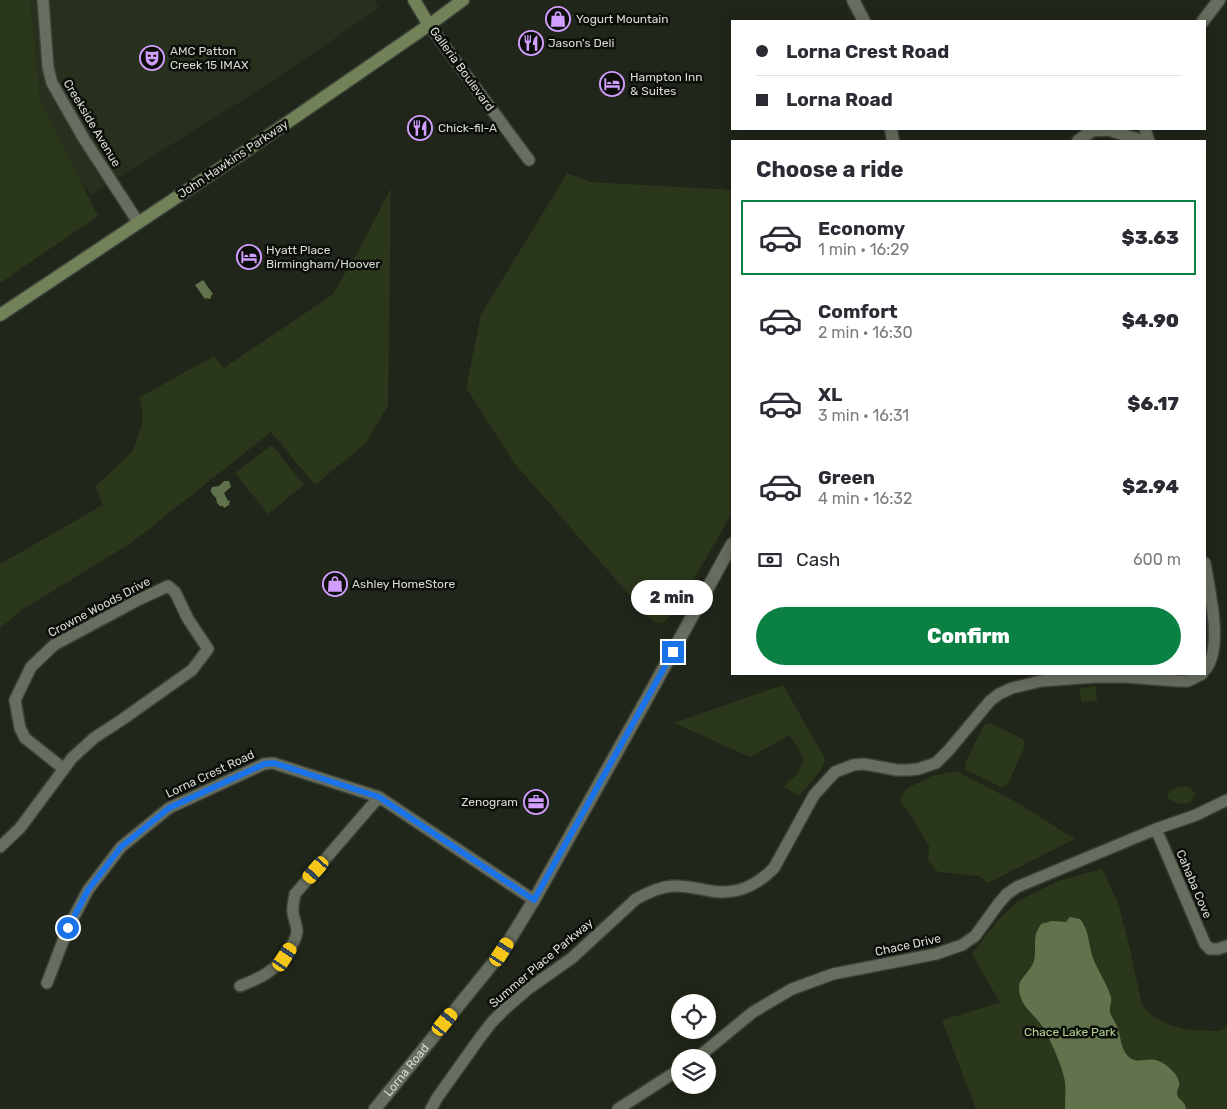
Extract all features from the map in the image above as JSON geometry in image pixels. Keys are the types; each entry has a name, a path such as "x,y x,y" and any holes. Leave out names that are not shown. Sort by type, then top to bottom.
{"main road":[{"name":"Galleria Boulevard","path":"414,0 429,25"},
{"name":"John Hawkins Parkway","path":"0,315 243,153 463,0"}],"street":[{"name":"Creekside Avenue","path":"43,0 48,67 52,83 84,140 138,222"},
{"path":"853,0 863,20"},
{"path":"1204,20 1216,4 1227,2"},
{"name":"Galleria Boulevard","path":"429,25 529,160"},
{"path":"1079,140 1093,130 1108,130 1140,138"},
{"name":"Lorna Road","path":"375,1109 502,952 534,900 637,718 731,546"},
{"path":"1206,569 1214,630 1213,652 1206,668"},
{"name":"Crowne Woods Drive","path":"0,847 20,828 64,769 72,758 94,738 123,720 192,670 208,649 188,619 175,592 168,586 54,645 31,667 15,700 20,728 24,738 64,769"},
{"name":"Summer Place Parkway","path":"432,1109 437,1098 492,1022 528,989 572,958 636,899 648,893 672,886 690,887 712,892 734,891 747,888 765,877 774,868 814,794 835,772 853,765 864,764 909,770 936,763 990,702 1000,694 1018,686 1041,681 1095,677 1188,681 1200,675"},
{"name":"Lorna Crest Road","path":"47,983 68,928 88,890 121,847 169,808 264,764 274,763 379,797 534,900"},
{"path":"240,986 274,969 285,957 295,942 296,927 293,902 295,894 379,797"},
{"name":"Chace Drive","path":"708,1049 753,1012 792,989 834,974 936,954 962,945 975,936 999,903 1017,887 1156,829 1196,815 1227,800"},
{"name":"Cahaba Cove","path":"1156,829 1200,933 1210,949"},
{"path":"1207,961 1210,949 1227,946"},
{"path":"618,1109 671,1075"}],"shaded area":[{"path":"14,0 374,0 379,8 273,81 91,195 26,110"},
{"path":"203,280 213,294 209,299 205,299 195,285"},
{"path":"224,481 229,481 231,487 224,493 228,501 230,500 229,505 224,508 217,503 211,491 212,487 219,486"},
{"path":"1070,917 1080,919 1086,929 1093,958 1111,997 1111,1016 1117,1026 1125,1052 1133,1060 1155,1060 1170,1068 1178,1079 1177,1095 1186,1109 1065,1109 1065,1082 1059,1062 1044,1029 1022,1000 1019,987 1034,961 1036,934 1041,924 1052,921 1066,922"}],"green space":[{"path":"0,0 30,0 40,100 98,216 0,283"},
{"path":"567,173 590,182 731,190 731,515 678,607 664,623 653,622 515,464 466,388 481,315"},
{"path":"391,188 388,405 367,442 315,485 271,432 131,543 20,611 0,628 0,564 103,505 95,487 133,451 143,420 140,397 214,356 224,368 332,295 360,248"},
{"path":"272,445 304,485 268,514 235,473"},
{"path":"783,685 825,758 822,769 799,796 783,787 798,774 804,759 790,735 750,757 674,723"},
{"path":"1096,686 1097,701 1081,702 1080,688"},
{"path":"990,723 1023,739 1025,746 1008,784 1001,787 966,770 965,764 984,725"},
{"path":"956,771 1016,802 1075,839 988,883 979,876 938,872 928,860 929,846 900,800 906,789 932,776"},
{"path":"1181,786 1189,787 1195,793 1191,802 1173,802 1168,798 1168,793 1172,789"},
{"name":"Chace Lake Park","path":"1102,869 1118,903 1142,1005 1151,1015 1170,1025 1189,1030 1219,1031 1227,1027 1227,1109 976,1109 942,1020 1000,1003 972,954 999,919 1018,901 1058,881"}],"place":[{"name":"Yogurt Mountain","path":"558,19"},
{"name":"Jason's Deli","path":"531,43"},
{"name":"AMC Patton Creek 15 IMAX","path":"152,58"},
{"name":"Hampton Inn & Suites","path":"612,84"},
{"name":"Chick-fil-A","path":"420,128"},
{"name":"Hyatt Place Birmingham/Hoover","path":"249,257"},
{"name":"Ashley HomeStore","path":"335,584"},
{"name":"Zenogram","path":"536,802"}],"route":[{"path":"68,928 88,890 121,847 169,808 264,764 274,763 379,797 534,900 673,652"}]}
